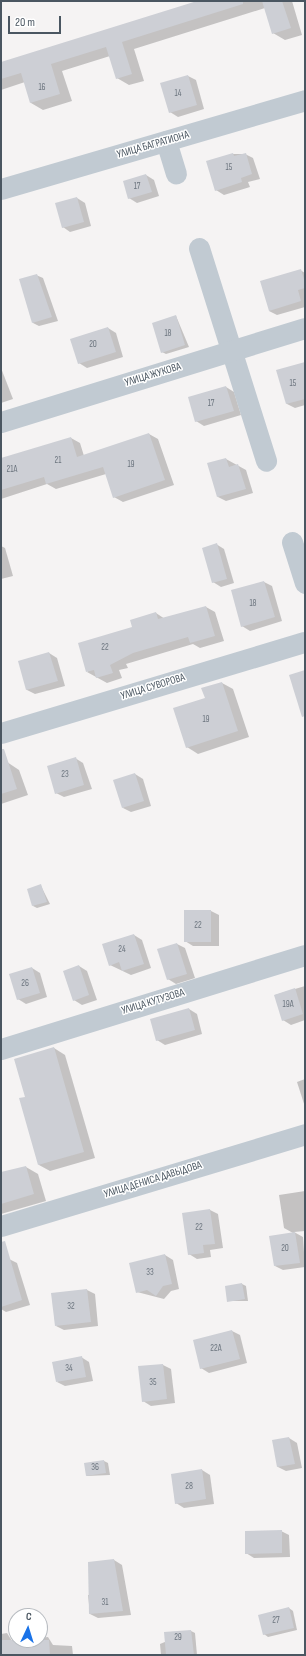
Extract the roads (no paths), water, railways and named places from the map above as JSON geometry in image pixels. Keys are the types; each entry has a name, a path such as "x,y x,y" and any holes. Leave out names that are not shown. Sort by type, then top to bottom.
{"street":[{"name":"УЛИЦА БАГРАТИОНА","path":"1,190 305,100"},
{"path":"166,141 176,173"},
{"path":"199,248 266,461"},
{"name":"УЛИЦА ЖУКОВА","path":"1,422 305,328"},
{"path":"292,542 305,583"},
{"name":"УЛИЦА СУВОРОВА","path":"1,733 305,642"},
{"name":"УЛИЦА КУТУЗОВА","path":"1,1049 305,955"},
{"name":"УЛИЦА ДЕНИСА ДАВЫДОВА","path":"1,1226 305,1134"}]}
